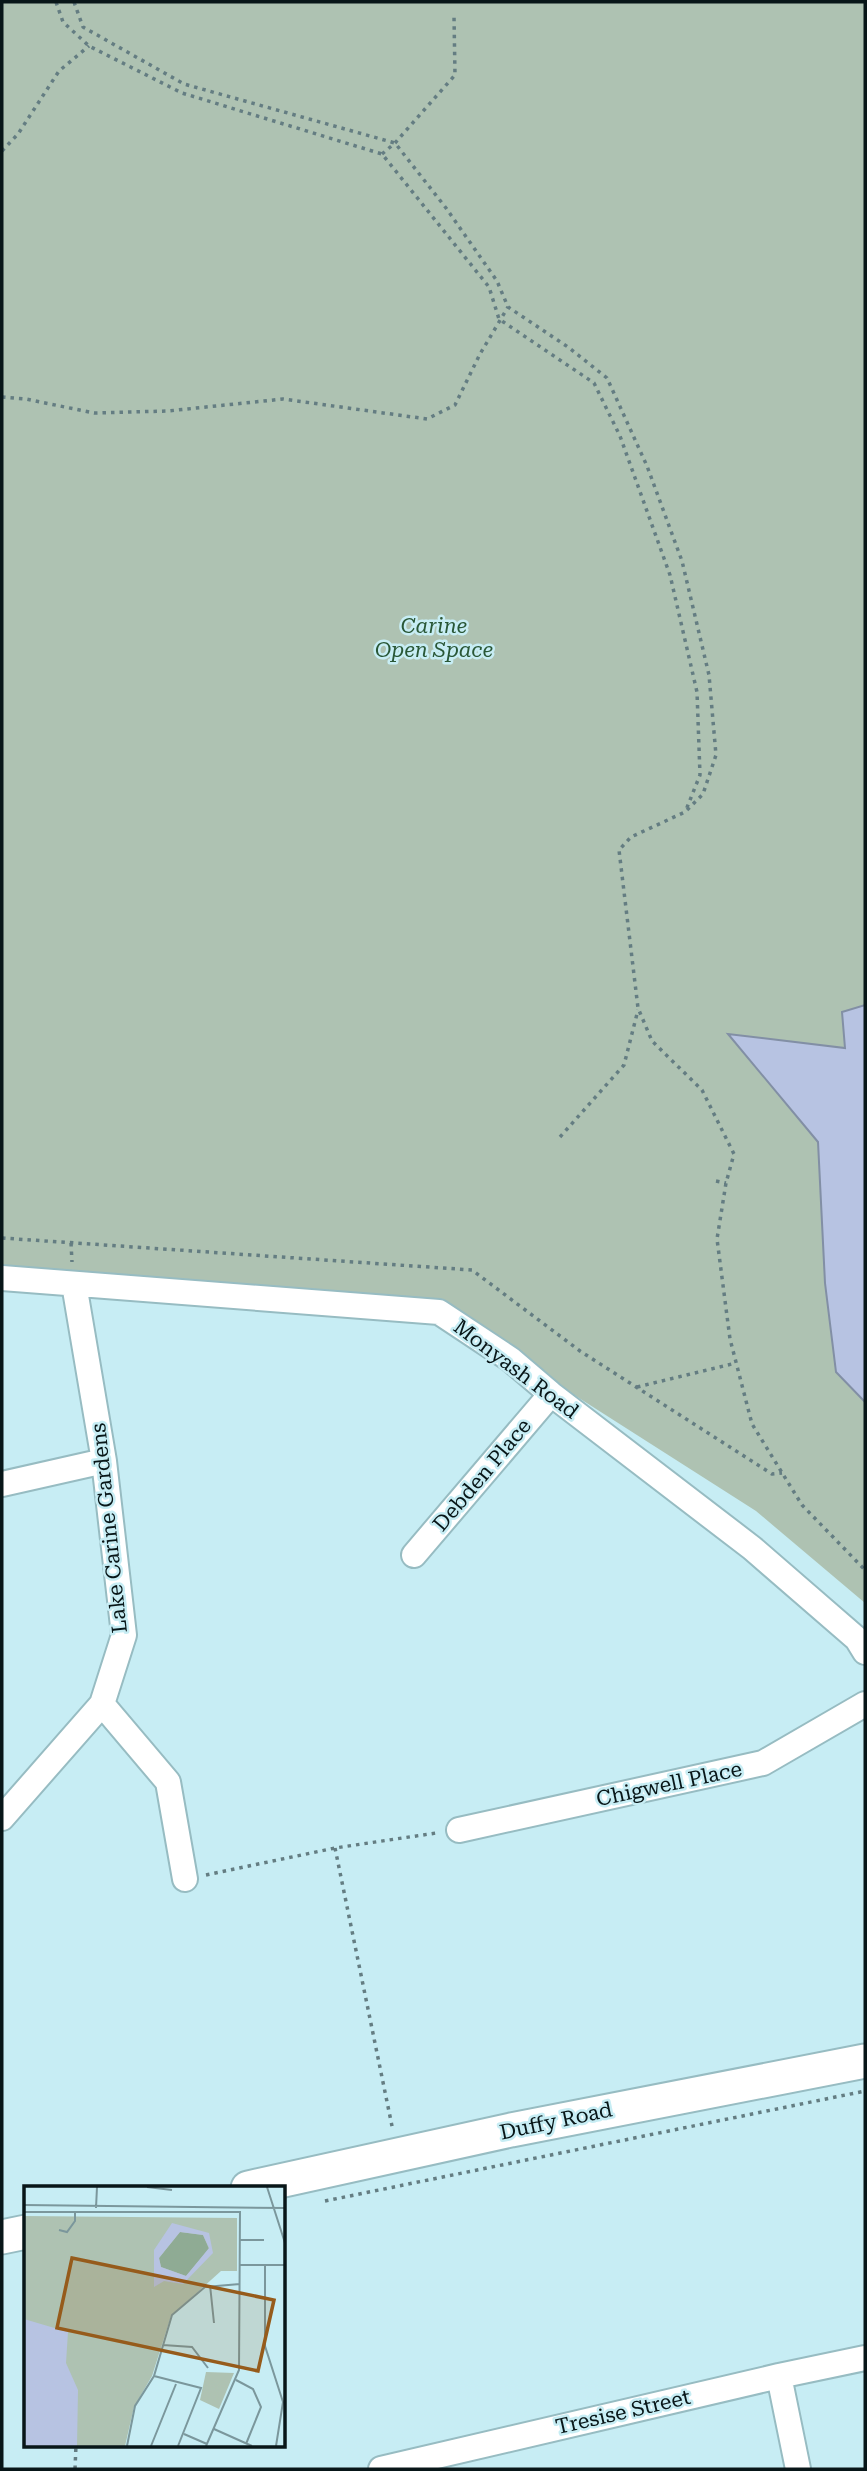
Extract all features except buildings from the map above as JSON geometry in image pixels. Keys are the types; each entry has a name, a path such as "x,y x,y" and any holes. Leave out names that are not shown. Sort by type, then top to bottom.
{"main road":[{"name":"Duffy Road","path":"257,2186 511,2130 865,2061"},
{"path":"2,2237 24,2232"}],"street":[{"name":"Monyash Road","path":"2,1278 439,1312 510,1359 551,1394 752,1548 857,1639 865,1651"},
{"name":"Lake Carine Gardens","path":"2,1818 102,1704 124,1635 104,1461 74,1284"},
{"name":"Debden Place","path":"414,1555 551,1394"},
{"path":"2,1484 104,1461"},
{"path":"102,1704 168,1782 186,1879"},
{"name":"Chigwell Place","path":"459,1830 763,1763 865,1704"},
{"name":"Tresise Street","path":"382,2469 865,2358"},
{"path":"779,2376 798,2469"}],"path":[{"path":"56,2 63,22 89,46 182,93 382,154 489,287 499,318 594,383 620,436 670,575 696,692 699,775 685,812"},
{"path":"74,2 83,27 184,83 395,143 498,281 508,307 568,346 607,378 647,466 682,561 709,675 716,755 703,794 685,812 632,837 619,850 638,1008 652,1041 702,1090 734,1154 726,1183 717,1239 730,1339 752,1424 802,1505 865,1570"},
{"path":"382,154 455,75 454,16"},
{"path":"2,151 18,134 59,71 89,46"},
{"path":"2,397 26,399 94,413 168,411 283,399 427,419 455,405 499,318 508,307"},
{"path":"560,1137 624,1065 638,1008"},
{"path":"716,1181 726,1183"},
{"path":"637,1387 736,1363"},
{"path":"186,1879 335,1848 459,1830"},
{"path":"335,1848 399,2156"},
{"path":"324,2201 865,2091"},
{"path":"75,2469 76,2446"}],"green space":[{"name":"Carine Open Space","path":"2,2 865,2 865,1603 756,1511 433,1305 2,1274"}],"water":[{"path":"865,1005 865,1402 836,1372 825,1283 818,1142 728,1034 845,1048 842,1012"}]}
